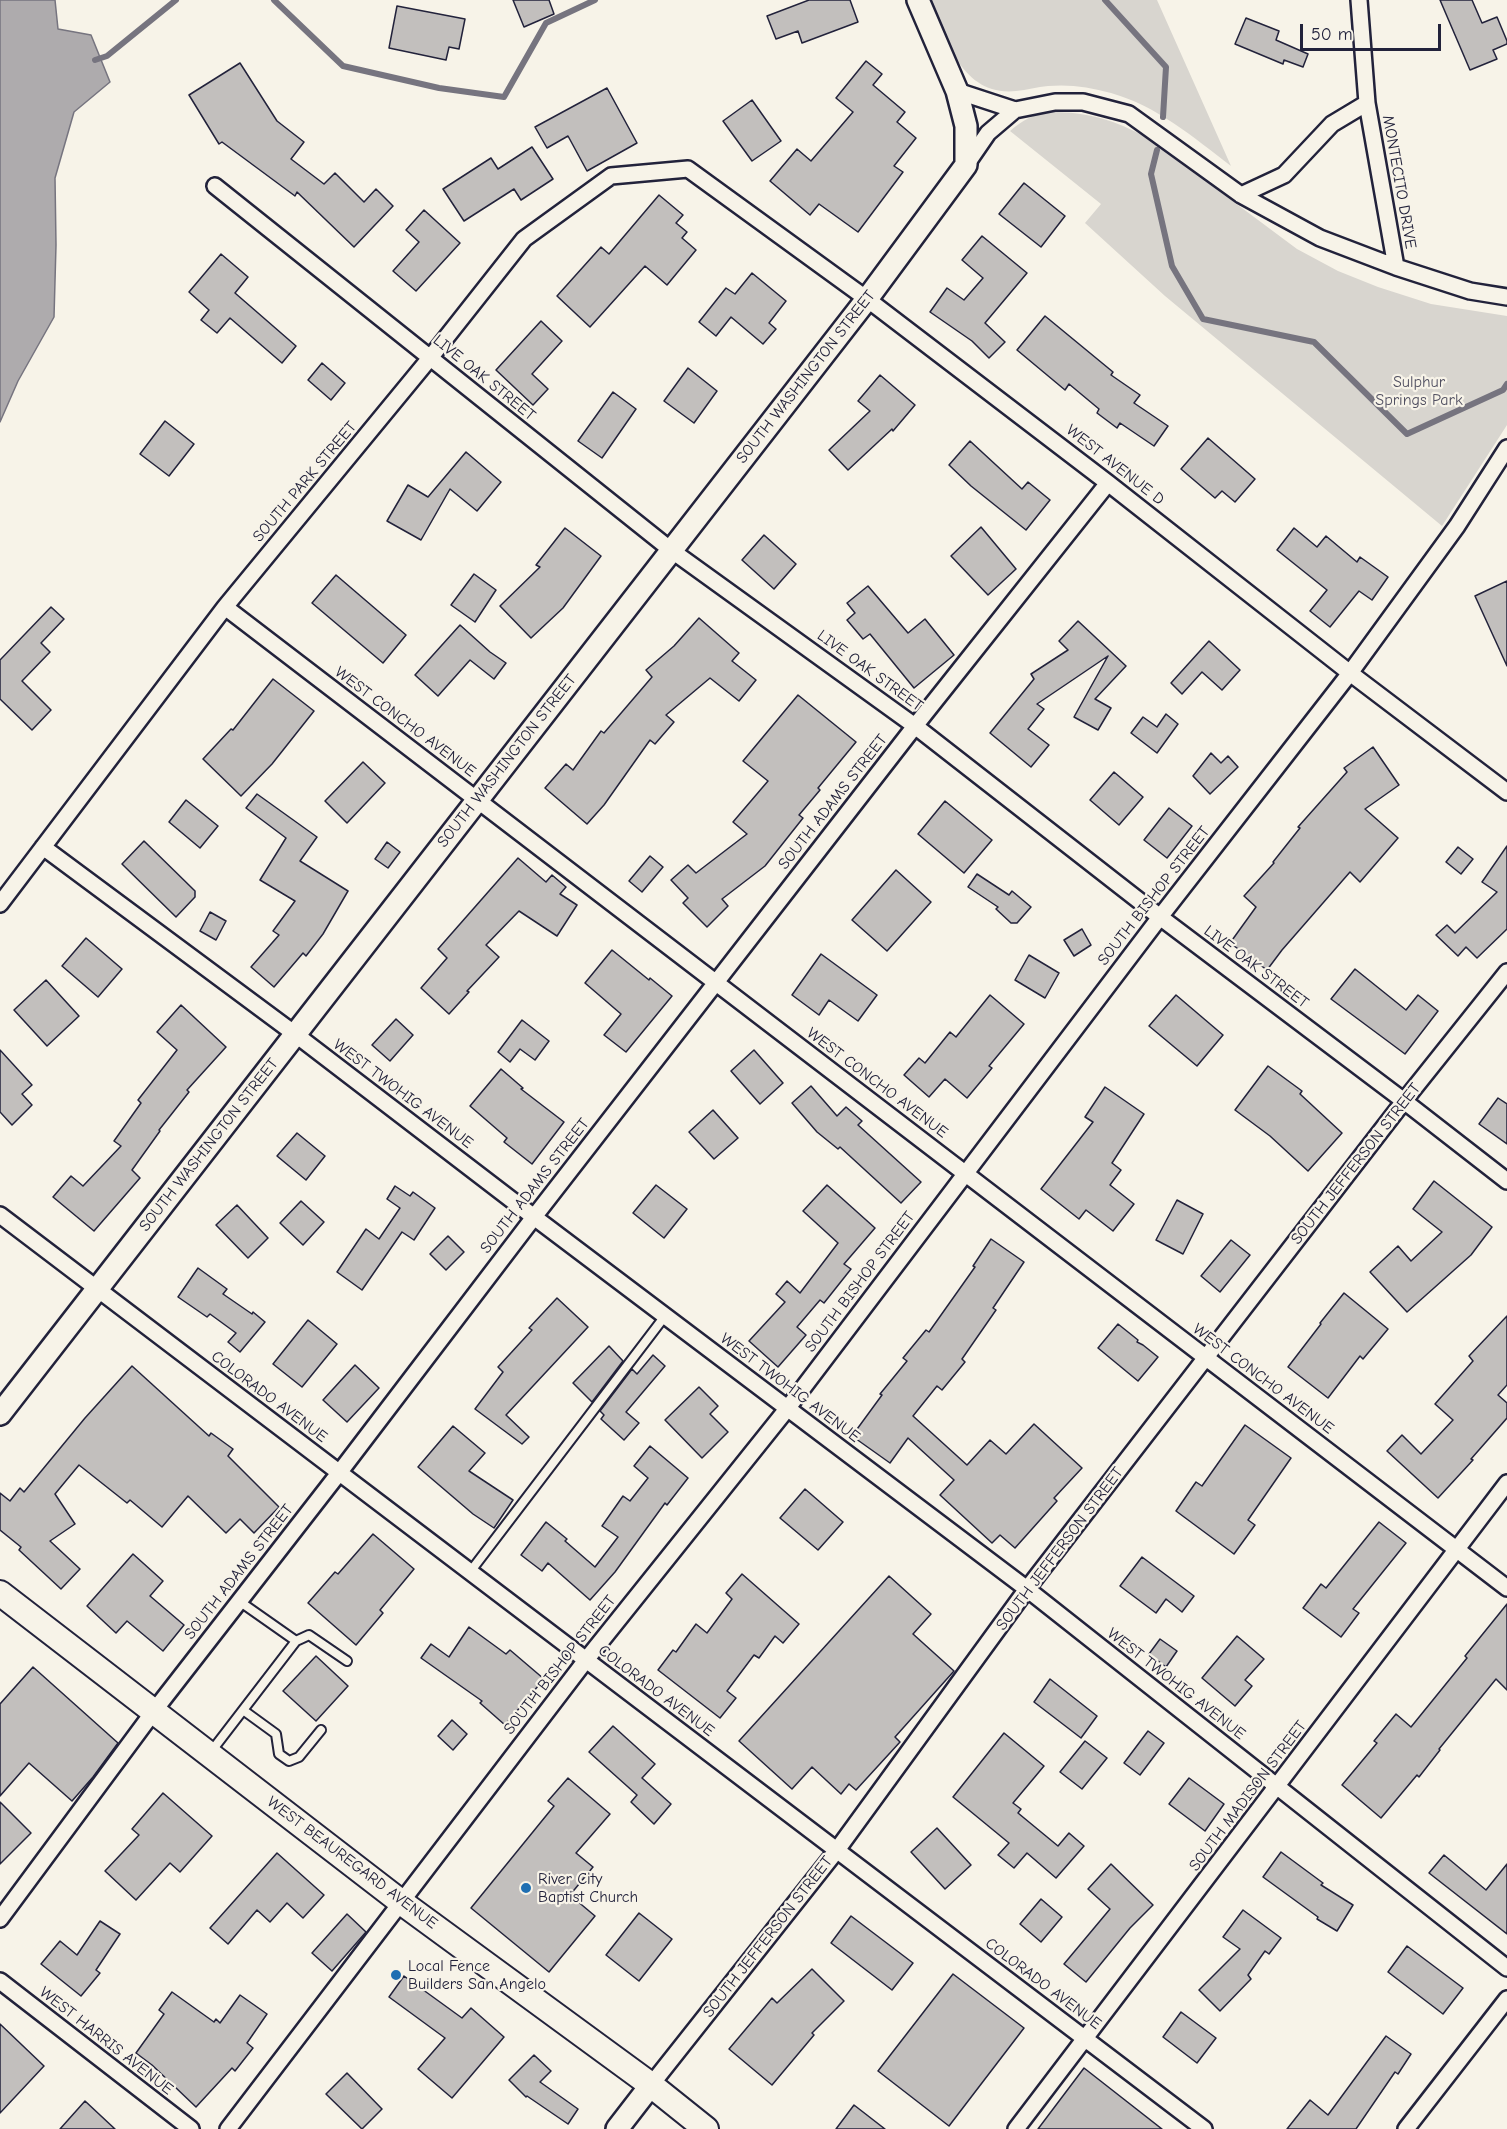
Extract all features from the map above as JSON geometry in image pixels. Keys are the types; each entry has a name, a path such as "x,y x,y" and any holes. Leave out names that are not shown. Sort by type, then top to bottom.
{"main road":[{"name":"WEST BEAUREGARD AVENUE","path":"0,1593 401,1902 651,2085 706,2129"}],"street":[{"path":"918,0 957,91 966,126 966,165"},
{"name":"MONTECITO DRIVE","path":"1359,0 1367,103 1396,267"},
{"path":"957,91 1015,110"},
{"path":"966,165 988,133 1015,110 1055,102 1083,102 1129,114 1241,195 1320,238 1396,267 1470,291 1507,297"},
{"name":"MONTECITO DRIVE","path":"1241,195 1284,175 1332,124 1367,103"},
{"name":"SOUTH WASHINGTON STREET","path":"0,1414 867,299 966,165"},
{"name":"SOUTH PARK STREET","path":"0,904 225,607 430,358 524,239 611,176 688,169 696,174"},
{"name":"WEST AVENUE D","path":"696,174 867,299 1507,792"},
{"name":"LIVE OAK STREET","path":"215,186 671,550 915,726 1160,917 1507,1181"},
{"name":"SOUTH BISHOP STREET","path":"228,2129 586,1660 787,1409 1160,917 1350,673 1457,525 1507,448"},
{"name":"SOUTH ADAMS STREET","path":"0,1919 154,1711 534,1217 915,726 1108,483"},
{"name":"WEST CONCHO AVENUE","path":"225,607 1507,1588"},
{"name":"WEST TWOHIG AVENUE","path":"44,847 295,1034 787,1409 1028,1589 1507,1968"},
{"name":"SOUTH JEFFERSON STREET","path":"617,2129 837,1850 1028,1589 1404,1101 1507,972"},
{"name":"COLORADO AVENUE","path":"0,1215 1204,2129"},
{"name":"SOUTH MADISON STREET","path":"1016,2129 1507,1483"},
{"name":"WEST HARRIS AVENUE","path":"0,1981 191,2129"},
{"path":"1406,2129 1507,1999"}],"lane":[{"path":"470,1572 665,1316"},
{"path":"239,1601 296,1641"},
{"path":"209,1754 296,1641 309,1635 347,1661"},
{"path":"243,1710 276,1734 279,1754 289,1761 299,1757 321,1730"}],"green space":[{"path":"930,0 1157,0 1231,166 1159,114 1111,93 1072,86 1048,86 1016,91 998,90 982,85 969,75 950,48"},
{"name":"Sulphur Springs Park","path":"1050,112 1101,118 1148,138 1297,249 1338,271 1431,304 1507,316 1507,425 1442,526 1165,296 1085,223 1101,204 1010,131 1028,118"}],"shaded area":[{"path":"0,0 55,0 58,29 91,35 110,82 74,112 55,178 54,317 18,381 0,422"}],"building":[{"path":"513,0 549,0 554,14 524,27"},
{"path":"809,0 850,0 858,22 802,43 798,31 776,39 767,16"},
{"path":"1440,0 1472,0 1482,23 1497,17 1507,44 1493,50 1497,59 1470,70"},
{"path":"397,6 465,19 459,49 449,47 446,60 389,48"},
{"path":"1246,18 1279,31 1276,40 1308,54 1303,67 1284,60 1283,64 1235,44"},
{"path":"866,61 882,74 873,85 905,112 897,122 916,138 894,166 903,172 858,232 819,204 810,215 770,181 797,149 811,161 853,112 836,98"},
{"path":"240,63 277,121 304,142 291,159 324,184 335,173 364,202 376,189 393,206 354,247 297,192 295,196 222,142 219,144 189,95"},
{"path":"607,88 637,143 587,171 568,136 547,148 535,127"},
{"path":"752,100 781,141 752,161 723,121"},
{"path":"532,147 553,179 521,200 514,189 464,221 443,189 491,158 498,169"},
{"path":"1024,183 1065,216 1041,247 999,214"},
{"path":"659,195 683,215 676,223 687,232 682,238 696,250 667,285 645,266 590,327 557,296 601,247 609,254"},
{"path":"424,210 460,243 416,291 393,271 419,242 406,230"},
{"path":"982,236 1027,273 985,323 1005,342 989,358 972,341 930,312 947,288 964,300 983,278 962,260"},
{"path":"221,254 248,277 235,293 296,346 282,363 230,318 217,333 201,320 209,310 189,292"},
{"path":"752,273 786,301 769,323 776,329 763,344 731,317 716,336 699,322 726,288 735,294"},
{"path":"1045,316 1113,372 1111,375 1140,395 1134,403 1168,426 1154,446 1120,423 1117,428 1097,413 1099,409 1069,384 1065,390 1017,350"},
{"path":"541,321 562,341 532,374 548,389 533,405 496,370"},
{"path":"322,363 345,383 331,400 308,380"},
{"path":"688,368 717,391 694,423 664,401"},
{"path":"880,375 915,405 893,431 892,429 848,470 829,450 870,411 858,401"},
{"path":"613,392 636,409 602,458 578,441"},
{"path":"165,421 194,444 169,476 140,454"},
{"path":"1208,438 1255,479 1235,502 1222,491 1215,498 1181,469"},
{"path":"970,441 1022,489 1028,482 1050,500 1026,530 971,486 949,465"},
{"path":"466,452 501,482 477,511 450,489 421,540 387,521 408,485 428,497"},
{"path":"981,527 1016,569 988,595 951,556"},
{"path":"565,528 601,556 563,608 531,638 500,606 540,567 536,565"},
{"path":"1294,528 1317,547 1326,536 1357,562 1360,557 1388,577 1372,600 1359,591 1330,627 1310,611 1327,590 1277,550"},
{"path":"764,535 796,564 774,589 742,560"},
{"path":"474,574 496,590 475,622 451,605"},
{"path":"336,575 406,635 383,663 312,603"},
{"path":"1507,581 1507,666 1475,596"},
{"path":"868,586 908,633 925,619 954,655 914,688 870,634 863,639 847,620 855,613 847,603"},
{"path":"51,607 64,619 41,643 50,652 22,681 51,710 32,730 0,699 0,660"},
{"path":"699,618 739,653 732,661 756,680 739,701 710,678 666,715 674,722 655,744 650,740 604,805 587,824 545,788 566,764 573,770 601,731 604,733 652,677 646,670 674,646"},
{"path":"1078,621 1126,666 1095,699 1111,708 1098,730 1074,717 1108,656 1037,704 1044,709 1028,729 1049,745 1031,767 990,733 1034,679 1031,674 1068,650 1059,641"},
{"path":"460,625 506,663 494,679 470,660 438,696 415,675"},
{"path":"1209,641 1240,670 1222,690 1202,672 1182,694 1171,683"},
{"path":"273,679 314,711 272,764 241,796 203,759 231,729 233,730"},
{"path":"798,695 856,742 818,788 820,790 799,815 803,818 765,866 722,899 728,906 707,927 683,903 688,898 671,880 688,865 696,873 747,834 733,822 768,781 743,761"},
{"path":"1166,714 1178,724 1157,753 1131,733 1143,717 1157,727"},
{"path":"1373,747 1399,785 1365,809 1398,838 1360,882 1350,872 1267,970 1230,943 1256,907 1244,896 1274,863 1300,828 1298,827 1347,772 1344,768"},
{"path":"1211,753 1221,763 1228,756 1238,767 1210,794 1193,776"},
{"path":"363,762 385,783 347,823 325,801"},
{"path":"1114,772 1143,797 1119,825 1090,800"},
{"path":"257,794 317,837 300,861 348,891 323,934 306,956 303,953 274,987 251,967 279,935 273,931 295,901 260,880 286,838 246,808"},
{"path":"186,800 218,826 200,848 169,822"},
{"path":"945,801 992,840 964,873 918,834"},
{"path":"1169,808 1192,826 1167,858 1144,840"},
{"path":"144,841 195,891 195,897 176,917 122,864"},
{"path":"387,842 400,852 388,868 375,859"},
{"path":"1507,846 1507,929 1477,958 1466,947 1458,956 1436,935 1447,925 1455,933 1497,892 1482,882"},
{"path":"1458,847 1473,859 1461,874 1446,862"},
{"path":"650,856 663,867 642,892 629,881"},
{"path":"518,858 546,882 552,875 566,887 560,894 577,905 557,936 519,911 486,945 499,957 449,1014 421,988 447,958 438,949"},
{"path":"896,870 931,902 887,951 852,920"},
{"path":"977,874 1009,895 1012,891 1031,907 1017,923 1011,923 996,909 998,907 968,887"},
{"path":"210,912 226,921 216,940 200,931"},
{"path":"1082,929 1091,945 1074,956 1064,940"},
{"path":"86,938 122,969 98,997 62,966"},
{"path":"612,950 672,996 626,1052 604,1035 621,1014 585,983"},
{"path":"821,954 877,995 858,1021 829,1000 819,1015 792,995"},
{"path":"1029,955 1059,973 1045,998 1015,980"},
{"path":"1355,969 1406,1010 1418,995 1438,1011 1405,1054 1331,999"},
{"path":"46,980 79,1016 47,1046 14,1010"},
{"path":"990,995 1024,1024 989,1066 992,1068 967,1098 945,1079 929,1097 904,1075 919,1058 925,1063 950,1032 956,1037"},
{"path":"1176,995 1223,1035 1197,1066 1149,1026"},
{"path":"181,1005 226,1047 187,1090 189,1092 159,1130 132,1170 140,1178 94,1231 53,1197 71,1176 83,1186 121,1146 114,1141 141,1103 138,1100 177,1050 157,1032"},
{"path":"396,1019 413,1035 390,1061 372,1045"},
{"path":"522,1020 549,1041 535,1060 520,1049 510,1062 498,1052"},
{"path":"0,1050 32,1085 22,1094 32,1105 12,1125 0,1112"},
{"path":"754,1050 783,1083 760,1104 731,1071"},
{"path":"1268,1066 1302,1091 1300,1094 1342,1133 1308,1171 1270,1136 1235,1110"},
{"path":"501,1069 523,1088 521,1089 564,1122 532,1164 504,1142 507,1138 470,1106"},
{"path":"811,1086 837,1116 846,1107 862,1121 858,1125 921,1182 901,1203 840,1147 838,1149 817,1132 792,1103"},
{"path":"1105,1087 1144,1114 1112,1163 1121,1170 1110,1185 1134,1204 1113,1231 1086,1210 1079,1219 1041,1189 1093,1122 1085,1117"},
{"path":"1498,1098 1507,1104 1507,1144 1479,1124"},
{"path":"713,1110 738,1138 714,1159 689,1132"},
{"path":"297,1133 325,1156 306,1180 277,1156"},
{"path":"1434,1181 1492,1227 1471,1255 1407,1312 1370,1272 1398,1246 1411,1261 1442,1232 1413,1209"},
{"path":"656,1185 687,1209 664,1238 633,1213"},
{"path":"827,1185 875,1228 844,1264 851,1269 824,1303 820,1300 797,1327 806,1335 778,1367 749,1341 785,1302 776,1294 787,1281 800,1293 838,1243 803,1211"},
{"path":"395,1186 410,1196 413,1192 435,1208 414,1240 402,1232 362,1290 337,1272 366,1229 379,1239 400,1208 387,1199"},
{"path":"1177,1200 1203,1214 1183,1254 1156,1240"},
{"path":"301,1201 324,1222 303,1245 280,1223"},
{"path":"237,1205 268,1238 248,1258 216,1225"},
{"path":"448,1236 464,1252 446,1270 430,1254"},
{"path":"991,1239 1024,1262 993,1308 996,1310 962,1359 965,1362 942,1390 937,1386 913,1416 967,1465 990,1440 1006,1454 1034,1424 1082,1468 1054,1498 1057,1501 1015,1548 1000,1535 992,1543 940,1495 954,1480 908,1438 890,1463 852,1436 882,1395 880,1394 907,1361 903,1358 926,1330 929,1332 975,1267 973,1266"},
{"path":"1231,1240 1250,1255 1220,1292 1201,1276"},
{"path":"198,1268 227,1289 223,1294 265,1322 240,1352 228,1342 236,1333 210,1314 207,1317 178,1297"},
{"path":"1344,1293 1388,1329 1363,1359 1360,1356 1328,1398 1288,1367"},
{"path":"557,1298 588,1327 506,1415 529,1437 522,1444 475,1409 503,1372 498,1367"},
{"path":"1507,1316 1507,1385 1498,1395 1507,1403 1507,1418 1438,1498 1387,1451 1402,1435 1421,1454 1453,1420 1435,1404 1473,1361 1469,1356"},
{"path":"308,1320 337,1344 302,1387 273,1364"},
{"path":"1118,1324 1158,1357 1138,1381 1098,1348"},
{"path":"609,1346 623,1361 592,1402 573,1383"},
{"path":"653,1355 665,1366 626,1412 639,1423 624,1440 601,1419 604,1415 600,1411 632,1369 637,1374"},
{"path":"355,1365 379,1388 347,1422 323,1400"},
{"path":"132,1366 209,1436 211,1433 233,1449 228,1456 279,1507 254,1533 240,1519 226,1533 188,1496 162,1527 130,1500 127,1503 79,1465 55,1494 75,1524 50,1541 80,1569 61,1589 19,1550 21,1547 0,1530 0,1493 10,1501 20,1488 24,1492 85,1418"},
{"path":"699,1387 718,1406 710,1414 728,1432 702,1458 665,1420"},
{"path":"1245,1425 1291,1458 1248,1520 1255,1525 1234,1554 1176,1511 1196,1482 1202,1486"},
{"path":"453,1426 485,1453 469,1471 513,1500 494,1528 473,1514 418,1467"},
{"path":"650,1446 688,1478 667,1505 665,1503 615,1572 590,1600 548,1563 542,1571 521,1555 546,1522 595,1567 618,1537 602,1526 623,1496 630,1501 648,1478 634,1466"},
{"path":"805,1489 843,1522 818,1550 780,1518"},
{"path":"1379,1522 1406,1543 1353,1609 1359,1613 1341,1637 1303,1608 1321,1584 1326,1588"},
{"path":"373,1534 414,1569 380,1610 383,1613 356,1645 308,1603 335,1572 338,1574"},
{"path":"133,1554 163,1581 150,1596 184,1625 163,1651 127,1621 116,1633 87,1606"},
{"path":"1142,1557 1194,1596 1182,1612 1166,1599 1156,1613 1120,1586"},
{"path":"742,1574 799,1624 783,1643 775,1636 759,1658 754,1655 727,1691 736,1698 720,1718 658,1670 673,1650 676,1652 696,1624 707,1633 732,1599 726,1593"},
{"path":"889,1576 931,1614 913,1634 954,1671 895,1737 900,1742 856,1790 849,1784 841,1794 812,1767 792,1789 739,1741"},
{"path":"1507,1604 1507,1690 1496,1679 1419,1777 1417,1775 1381,1818 1342,1785 1377,1743 1374,1741 1396,1714 1411,1727"},
{"path":"469,1627 506,1654 510,1650 544,1679 505,1725 480,1703 482,1701 421,1658 431,1644 449,1657"},
{"path":"1237,1636 1264,1659 1245,1680 1252,1686 1235,1706 1202,1678"},
{"path":"1160,1639 1177,1651 1166,1667 1149,1654"},
{"path":"316,1656 348,1686 316,1721 283,1691"},
{"path":"33,1667 118,1743 72,1801 29,1763 0,1796 0,1704"},
{"path":"1050,1679 1097,1716 1081,1738 1034,1702"},
{"path":"452,1720 467,1734 453,1750 438,1736"},
{"path":"613,1726 655,1764 642,1778 671,1804 654,1824 631,1802 637,1795 589,1752"},
{"path":"1148,1731 1164,1743 1140,1775 1124,1763"},
{"path":"1004,1733 1044,1766 1013,1803 1021,1809 1018,1813 1058,1846 1069,1833 1084,1846 1056,1878 1027,1853 1014,1868 998,1855 1009,1843 953,1797"},
{"path":"1085,1741 1107,1758 1082,1789 1060,1772"},
{"path":"568,1778 610,1814 576,1853 593,1867 570,1895 595,1916 549,1972 471,1908 554,1806 548,1801"},
{"path":"1189,1778 1224,1804 1205,1831 1169,1804"},
{"path":"163,1793 212,1836 180,1872 170,1863 136,1900 105,1871 139,1835 132,1829"},
{"path":"0,1802 31,1833 0,1864"},
{"path":"937,1828 971,1865 945,1889 911,1852"},
{"path":"1281,1852 1323,1883 1321,1885 1353,1905 1337,1931 1317,1919 1318,1917 1263,1877"},
{"path":"277,1853 324,1895 303,1918 287,1903 270,1922 257,1910 228,1944 210,1928"},
{"path":"1444,1855 1486,1890 1507,1864 1507,1934 1429,1873"},
{"path":"1111,1864 1153,1905 1130,1928 1086,1982 1064,1964 1110,1909 1088,1889"},
{"path":"1041,1899 1062,1917 1041,1942 1020,1924"},
{"path":"1243,1910 1281,1938 1269,1954 1265,1951 1248,1975 1251,1979 1220,2011 1199,1990 1240,1949 1223,1937"},
{"path":"639,1913 672,1939 639,1981 606,1955"},
{"path":"347,1914 366,1932 332,1971 312,1953"},
{"path":"851,1916 913,1963 892,1990 831,1943"},
{"path":"100,1921 120,1934 96,1970 100,1973 81,1996 41,1964 60,1941 77,1955"},
{"path":"1407,1946 1463,1988 1443,2014 1388,1972"},
{"path":"812,1969 844,2001 812,2033 814,2035 772,2085 729,2049 772,1998 777,2003"},
{"path":"953,1974 1024,2028 949,2126 878,2071"},
{"path":"404,1976 462,2018 471,2008 504,2037 452,2098 418,2069 445,2038 389,1997"},
{"path":"172,1992 214,2022 216,2019 220,2023 240,1995 267,2014 247,2043 253,2048 235,2071 232,2068 196,2107 136,2053 164,2014 159,2010"},
{"path":"1181,2012 1216,2038 1197,2063 1163,2037"},
{"path":"0,2024 44,2066 0,2113"},
{"path":"1386,2036 1411,2054 1398,2074 1395,2072 1356,2129 1287,2129 1310,2100 1328,2115"},
{"path":"534,2055 551,2071 540,2082 578,2109 568,2124 526,2097 509,2080"},
{"path":"1084,2068 1162,2129 1038,2129"},
{"path":"347,2073 382,2109 362,2129 326,2094"},
{"path":"85,2101 115,2129 60,2129"},
{"path":"854,2105 885,2129 836,2129"}],"waterway":[{"path":"95,60 107,56 176,0"},
{"path":"274,0 343,66 439,88 504,97 546,23 595,0"},
{"path":"1105,0 1166,67 1163,117"},
{"path":"1157,150 1151,174 1172,266 1203,319 1314,342 1407,434 1503,390 1507,384"}],"place":[{"name":"River City Baptist Church","path":"526,1888"},
{"name":"Local Fence Builders San Angelo","path":"396,1975"}]}
